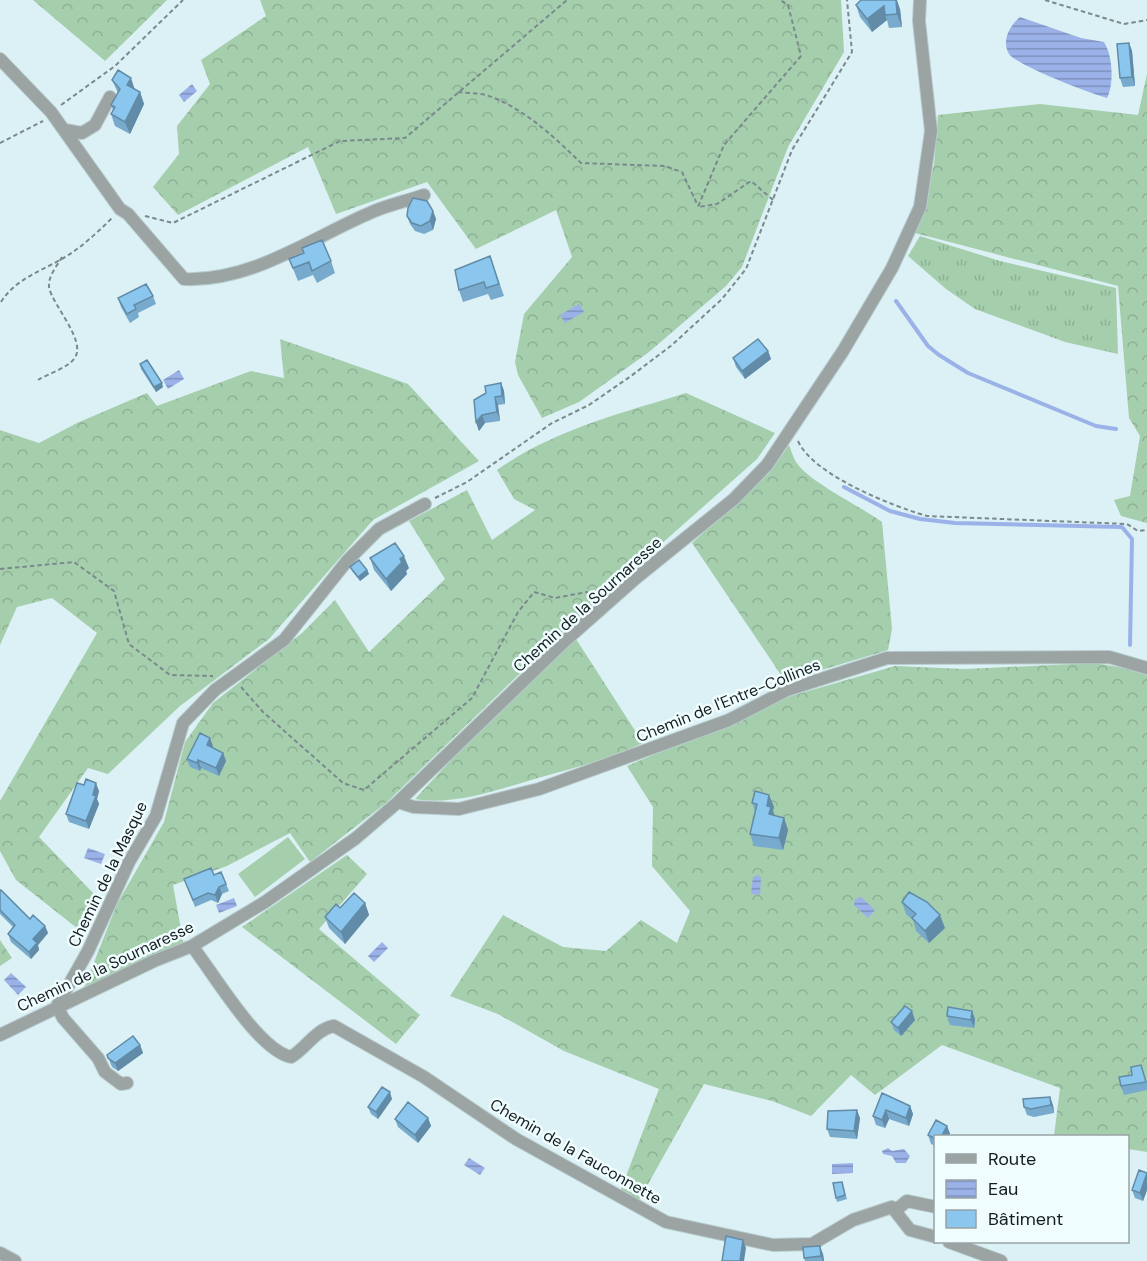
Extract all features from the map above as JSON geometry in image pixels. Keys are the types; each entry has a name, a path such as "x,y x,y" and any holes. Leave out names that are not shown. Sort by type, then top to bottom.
{"street":[{"name":"Chemin de la Sournaresse","path":"0,1035 57,1005 154,960 192,946 317,866 398,802 606,605 734,499 767,465 843,351 892,268 920,207 931,131 919,21 920,0"},
{"path":"0,59 51,112 120,209 128,214 184,279 207,280 235,275 373,212 424,195"},
{"path":"65,130 82,133 95,125 110,97"},
{"name":"Chemin de la Masque","path":"57,1005 88,951 129,862 156,816 183,723 215,690 284,640 347,561 379,529 425,504"},
{"name":"Chemin de l'Entre-Collines","path":"398,802 414,807 459,809 539,789 729,720 787,690 887,658 1109,657 1147,668"},
{"name":"Chemin de la Fauconnette","path":"192,946 246,1021 264,1042 281,1055 291,1057 302,1051 323,1028 334,1026 424,1077 516,1139 666,1222 773,1245 812,1244 853,1220 892,1207 896,1210"},
{"path":"57,1005 63,1018 98,1058 105,1072 121,1084 127,1083"},
{"path":"934,1207 907,1201 896,1210 900,1220 910,1230 934,1236"},
{"path":"952,1243 1001,1261"},
{"path":"0,1253 15,1261"}],"path":[{"path":"0,143 39,124 51,112 115,66 183,0"},
{"path":"141,214 173,223 340,141 405,138 567,0"},
{"path":"698,207 724,145 801,56 788,5 780,0"},
{"path":"425,504 467,482 552,423 589,405 672,345 722,299 746,269 792,150 852,52 847,0"},
{"path":"1044,0 1124,24 1147,20"},
{"path":"458,92 486,95 516,110 548,131 581,163 664,166 682,172 698,207"},
{"path":"698,207 717,204 751,181 773,200"},
{"path":"1,302 8,291 89,238 120,209"},
{"path":"38,380 74,360 78,351 76,340 49,287 52,273 62,257"},
{"path":"792,427 801,446 826,473 903,510 927,516 1127,524 1138,531 1147,530"},
{"path":"0,569 74,562 114,591 129,644 170,675 233,677 263,712 344,783 364,790 472,698 518,612 534,592 555,598 587,592 606,605"}],"green space":[{"path":"33,0 167,0 105,61"},
{"path":"260,0 841,0 844,52 788,147 742,267 726,286 649,352 579,402 542,418 518,375 515,362 524,314 572,257 556,210 476,249 427,182 336,214 308,147 178,215 153,187 179,154 177,126 210,84 201,60 266,16"},
{"path":"1147,74 1147,523 1121,516 1114,500 1130,496 1140,436 1129,418 1118,286 915,233 934,165 938,115 1040,104 1138,115"},
{"path":"920,236 1000,261 1116,288 1118,354 1065,342 975,309 946,289 908,256"},
{"path":"280,339 408,384 479,461 373,520 269,639 180,706 108,774 88,768 39,837 95,895 82,932 16,880 0,851 0,801 97,633 52,598 17,607 0,645 0,430 39,443 77,423 147,393 157,406 251,371 284,378"},
{"path":"686,393 775,433 757,459 570,625 386,803 310,862 290,833 227,866 173,885 184,946 83,990 117,904 164,822 185,742 213,703 302,633 335,600 369,652 445,579 409,521 467,490 492,540 535,510 514,499 497,470 541,444 565,433"},
{"path":"789,445 796,462 812,478 882,522 892,629 888,650 785,681 692,543 769,473"},
{"path":"576,639 643,743 592,763 478,795 431,801 415,799 453,758"},
{"path":"1095,663 1147,672 1147,1152 1129,1149 1129,1135 1054,1135 1060,1088 942,1045 875,1095 851,1075 811,1116 772,1101 704,1084 638,1202 620,1192 659,1089 564,1051 498,1014 450,996 503,915 563,947 606,951 641,920 677,943 690,911 652,866 653,807 627,766 791,696 895,666 965,669"},
{"path":"288,837 305,859 255,897 238,874"},
{"path":"347,855 367,874 319,929 420,1015 396,1044 242,927"},
{"path":"0,940 12,958 0,966"}],"water":[{"path":"1020,17 1081,38 1104,42 1112,70 1107,98 1039,72 1009,54 1006,39 1013,24"},
{"path":"192,84 197,91 184,102 179,95"},
{"path":"579,304 584,312 565,323 560,315"},
{"path":"179,370 184,379 168,389 163,380"},
{"path":"88,848 105,854 101,864 84,858"},
{"path":"758,875 761,878 760,895 751,894 753,877"},
{"path":"861,897 875,910 868,918 854,905 855,899"},
{"path":"234,898 237,906 219,913 216,905"},
{"path":"382,942 388,948 374,962 368,956"},
{"path":"11,973 26,987 18,995 4,980"},
{"path":"888,1148 892,1151 904,1149 910,1156 906,1163 896,1163 892,1156 883,1154 882,1151"},
{"path":"469,1158 485,1168 480,1175 464,1165"},
{"path":"853,1163 853,1173 832,1174 832,1164"}],"building":[{"path":"861,0 896,0 897,14 885,15 884,6 867,19 856,5"},
{"path":"1129,43 1132,77 1120,78 1117,44"},
{"path":"118,70 131,78 127,85 140,92 125,122 111,114 115,107 111,105 120,89 112,80"},
{"path":"413,198 427,201 433,211 430,221 421,226 412,223 407,216"},
{"path":"322,240 331,261 312,271 309,262 293,268 289,259 304,253 302,248"},
{"path":"490,256 499,284 486,288 484,282 459,290 455,270"},
{"path":"146,284 153,296 134,305 136,309 127,314 118,298"},
{"path":"758,339 768,351 742,371 733,358"},
{"path":"147,360 162,383 154,387 140,364"},
{"path":"501,383 502,396 495,397 497,412 482,415 476,422 474,400 486,393 485,386"},
{"path":"395,543 404,556 400,559 402,562 386,579 370,558"},
{"path":"359,560 367,570 358,577 350,567"},
{"path":"200,733 210,738 207,745 223,753 216,768 198,760 197,763 187,759"},
{"path":"86,779 96,783 93,795 96,796 86,821 66,814 77,783 84,785"},
{"path":"755,791 769,795 767,806 771,807 769,814 784,818 779,838 750,834 757,804 752,803"},
{"path":"211,868 214,875 221,872 226,884 219,887 215,895 208,893 193,900 184,879"},
{"path":"0,890 30,919 33,915 45,926 33,939 37,943 29,952 8,934 15,925 0,910"},
{"path":"909,892 927,902 940,915 925,931 912,918 916,914 902,902"},
{"path":"354,893 365,903 341,932 325,917 336,904 340,908"},
{"path":"905,1006 912,1011 898,1028 891,1022"},
{"path":"948,1007 972,1011 971,1020 947,1016"},
{"path":"133,1036 140,1045 115,1063 108,1058 107,1055"},
{"path":"1141,1065 1146,1082 1121,1086 1119,1077 1132,1075 1131,1067"},
{"path":"382,1087 390,1092 376,1112 368,1107"},
{"path":"882,1093 910,1106 906,1118 886,1110 882,1120 873,1116"},
{"path":"1050,1097 1051,1105 1031,1109 1024,1107 1023,1099"},
{"path":"408,1102 428,1118 415,1135 395,1119"},
{"path":"857,1110 854,1131 827,1129 828,1111"},
{"path":"936,1120 947,1126 942,1135 934,1135 934,1138 928,1135"},
{"path":"1139,1170 1147,1173 1140,1193 1132,1190"},
{"path":"842,1182 845,1195 836,1198 833,1183"},
{"path":"726,1236 743,1240 740,1261 722,1261"},
{"path":"820,1246 821,1256 804,1258 803,1247"}],"waterway":[{"path":"896,301 928,346 968,373 1096,426 1116,429"},
{"path":"844,487 890,511 920,519 955,523 1122,527 1132,539 1130,645"}]}
